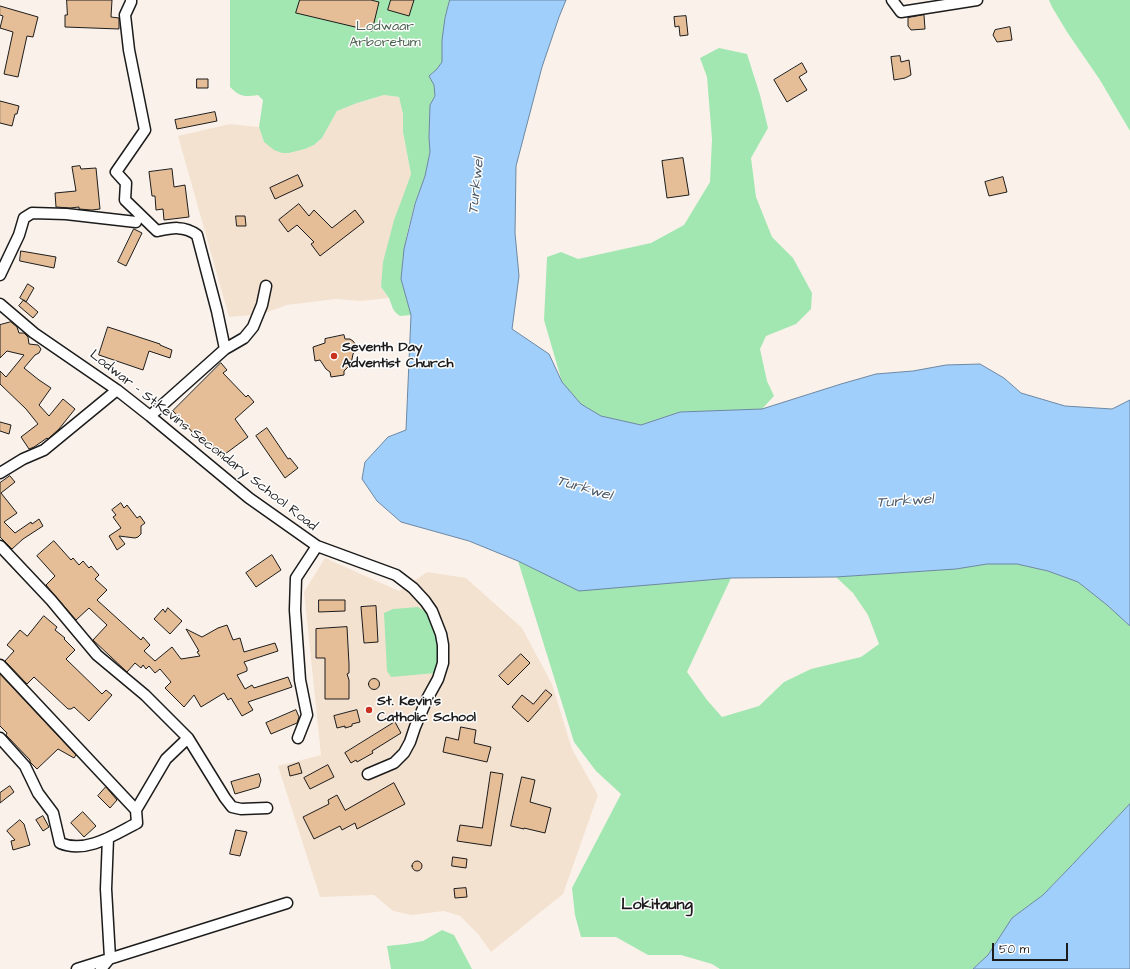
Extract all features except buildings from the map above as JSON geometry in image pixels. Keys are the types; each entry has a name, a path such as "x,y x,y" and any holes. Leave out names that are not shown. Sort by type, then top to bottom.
{"street":[{"path":"131,0 125,15 145,130 116,172 126,182 125,200 157,231 176,228 192,232 197,235 217,310 225,349"},
{"path":"892,0 901,12 977,0"},
{"path":"0,275 19,235 24,218 32,213 66,214 136,222"},
{"path":"150,416 225,349 244,338 253,327 262,305 266,286"},
{"name":"Lodwar - St.Kevins Secondary School Road","path":"0,304 34,333 117,390 249,498 317,546 396,575 425,601 432,611 441,634 443,645 443,663 438,679 404,753 394,763 368,774"},
{"path":"0,473 44,450 117,390"},
{"path":"0,546 51,600 97,655 145,694 188,738 232,807 241,809 267,808"},
{"path":"298,738 307,716 300,680 295,610 296,578 317,546"},
{"path":"0,665 136,810"},
{"path":"0,738 24,766 38,793 52,813 60,843 68,846 82,846 101,841 137,823 136,810 166,759 188,738"},
{"path":"101,969 110,958 106,889 108,838"},
{"path":"77,969 287,903"}],"shaded area":[{"path":"384,95 399,97 403,114 403,132 411,174 389,240 381,287 389,298 361,301 336,299 287,305 262,314 229,317 178,136 230,124 259,127 264,142 289,153 314,145 322,138 337,111"},
{"path":"325,558 399,591 427,572 466,578 522,628 552,684 572,749 598,795 563,894 491,952 478,934 460,916 444,911 412,915 393,911 374,895 320,897 278,766 321,755 304,592"}],"green space":[{"name":"Lodwaar Arboretum","path":"230,0 450,0 445,18 442,40 442,62 429,76 434,85 435,96 430,105 430,152 425,176 414,206 403,259 401,279 411,315 400,316 396,313 389,298 381,287 383,262 394,220 411,174 403,132 403,114 399,97 384,95 337,111 322,138 314,145 289,153 282,153 274,150 264,142 259,127 263,100 258,95 246,96 237,93 230,87"},
{"path":"1049,0 1130,0 1130,131 1100,80 1067,32"},
{"path":"719,48 747,54 760,95 768,128 751,158 756,197 772,237 793,258 812,293 811,309 796,324 766,336 760,349 767,381 774,396 762,409 680,412 641,425 601,416 581,404 562,382 544,320 547,257 561,252 578,259 651,243 684,225 710,182 712,139 707,77 700,58"},
{"path":"518,561 579,590 731,578 687,672 707,700 722,717 759,706 784,682 811,669 861,657 879,644 868,615 853,593 836,577 956,569 987,564 1017,564 1048,571 1078,582 1130,626 1130,804 1043,895 1012,918 988,955 973,969 720,969 712,964 681,955 648,955 616,937 581,937 575,915 572,888 621,794 596,771 574,742"},
{"path":"418,607 429,614 436,636 439,659 436,673 391,677 387,671 384,613 393,609"},
{"path":"442,930 454,935 472,969 391,969 387,946 423,941"}],"water":[{"name":"Turkwel","path":"450,0 566,0 542,67 516,166 515,233 519,276 512,329 549,354 562,382 581,404 601,416 641,425 680,412 762,409 876,374 913,371 946,365 980,364 1004,378 1021,393 1065,406 1112,409 1130,400 1130,626 1078,582 1048,571 1017,564 987,564 956,569 836,577 731,578 579,591 518,561 469,541 401,522 377,501 362,479 365,462 388,437 406,430 411,315 401,279 404,249 415,204 425,176 430,152 430,105 435,96 434,85 429,76 442,62 442,40 445,18"},
{"path":"1130,804 1130,969 973,969 988,955 1012,918 1043,895"}],"place":[{"name":"Seventh Day Adventist Church","path":"334,356"},
{"name":"St. Kevin's Catholic School","path":"369,710"}],"district":[{"name":"Lokitaung","path":"657,906"}]}
